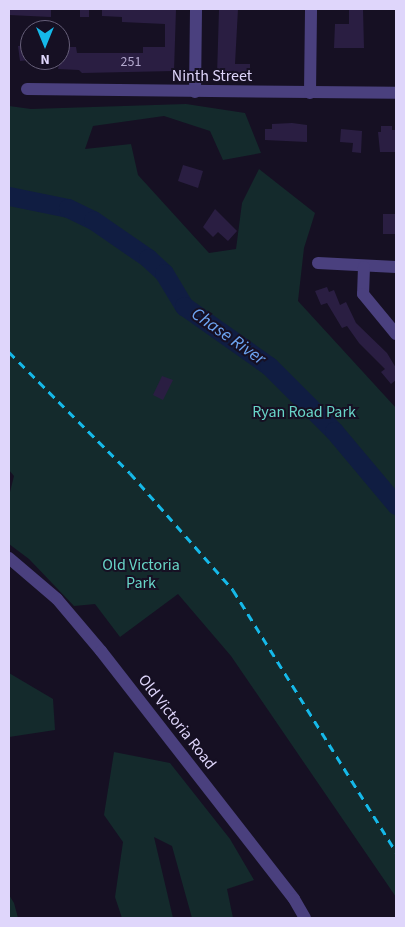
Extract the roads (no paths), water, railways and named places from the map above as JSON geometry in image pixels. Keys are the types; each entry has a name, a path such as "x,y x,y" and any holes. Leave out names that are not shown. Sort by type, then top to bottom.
{"street":[{"path":"195,92 196,9"},
{"path":"310,93 311,9"},
{"name":"Ninth Street","path":"27,90 396,93"},
{"path":"318,263 364,267 396,267"},
{"path":"364,267 362,294 396,334"},
{"name":"Old Victoria Road","path":"9,558 57,599 101,651 294,899 305,918"}],"waterway":[{"name":"Chase River","path":"9,196 68,208 93,220 148,258 164,273 184,306 269,366 334,431 396,505"}],"railway":[{"path":"9,352 130,473 233,590 396,852"}],"park label":[{"name":"Ryan Road Park","path":"304,412"},
{"name":"Old Victoria Park","path":"141,574"}]}
